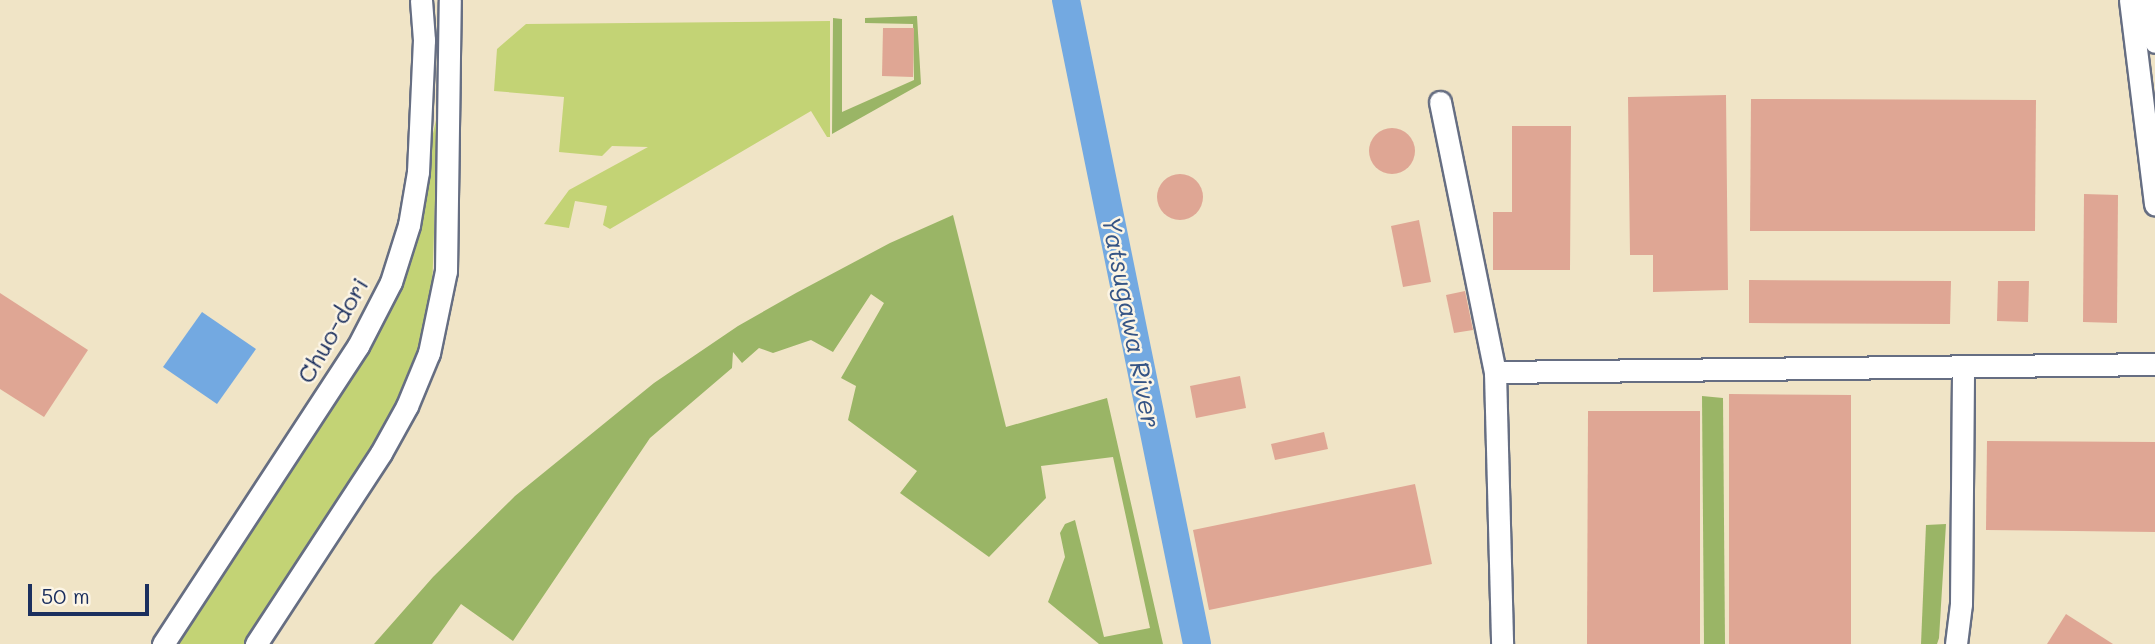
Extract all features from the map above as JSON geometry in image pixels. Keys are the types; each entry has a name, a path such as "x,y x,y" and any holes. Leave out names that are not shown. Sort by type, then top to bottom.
{"street":[{"name":"Chuo-dori","path":"163,644 358,346 391,282 409,225 418,172 424,40 421,0"},
{"path":"256,644 381,453 407,406 429,353 446,271 450,0"},
{"path":"2130,0 2155,204"},
{"path":"2150,0 2155,41"},
{"path":"1440,102 1495,372 1502,644"},
{"path":"1495,372 2155,364"},
{"path":"1956,644 1961,604 1963,367"}],"green space":[{"path":"917,16 921,84 832,134 833,18 842,19 842,112 914,80 913,24 865,23 865,18"},
{"path":"830,21 830,137 827,137 811,111 610,229 603,225 607,206 575,201 569,228 544,224 569,190 648,147 612,146 602,156 559,152 564,97 494,91 497,49 526,24"},
{"path":"438,111 432,293 419,347 398,401 373,446 244,644 175,644 383,324 399,286"},
{"path":"953,215 1006,427 1107,398 1163,644 1099,644 1048,602 1065,557 1060,533 1065,524 1075,520 1104,637 1150,628 1113,457 1041,466 1046,498 989,557 900,493 917,471 848,420 856,386 841,378 884,303 871,294 833,352 811,340 773,353 759,348 742,363 733,352 732,368 650,438 513,641 461,604 432,644 374,644 433,577 515,496 654,383 738,326 796,293 890,243"},
{"path":"1702,396 1723,398 1725,644 1704,644"},
{"path":"1946,524 1939,638 1937,644 1921,644 1926,525"}],"water":[{"path":"202,312 256,349 217,404 163,367"}],"building":[{"path":"883,28 914,28 913,77 882,76"},
{"path":"1726,95 1728,290 1653,292 1653,255 1630,255 1628,97"},
{"path":"1751,99 2036,100 2035,231 1750,231"},
{"path":"1512,126 1571,126 1570,270 1493,270 1493,212 1512,212"},
{"path":"1392,128 1408,135 1415,151 1408,167 1392,174 1376,167 1369,151 1376,135"},
{"path":"1180,174 1196,181 1203,197 1196,213 1180,220 1164,213 1157,197 1164,181"},
{"path":"2084,194 2118,195 2117,323 2083,322"},
{"path":"1419,220 1431,282 1403,287 1391,226"},
{"path":"1749,280 1951,281 1950,324 1749,323"},
{"path":"1998,281 2029,281 2028,322 1997,321"},
{"path":"1465,291 1473,330 1454,333 1446,295"},
{"path":"0,293 88,350 44,417 0,389"},
{"path":"1240,376 1246,408 1196,418 1190,386"},
{"path":"1729,394 1851,395 1851,644 1729,644"},
{"path":"1588,411 1700,411 1700,644 1587,644"},
{"path":"1324,432 1328,449 1275,460 1271,444"},
{"path":"1987,441 2155,442 2155,532 1986,530"},
{"path":"1415,484 1432,564 1209,610 1193,530"},
{"path":"2066,614 2113,644 2047,644"}],"waterway":[{"name":"Yatsugawa River","path":"1066,0 1197,644"}]}
